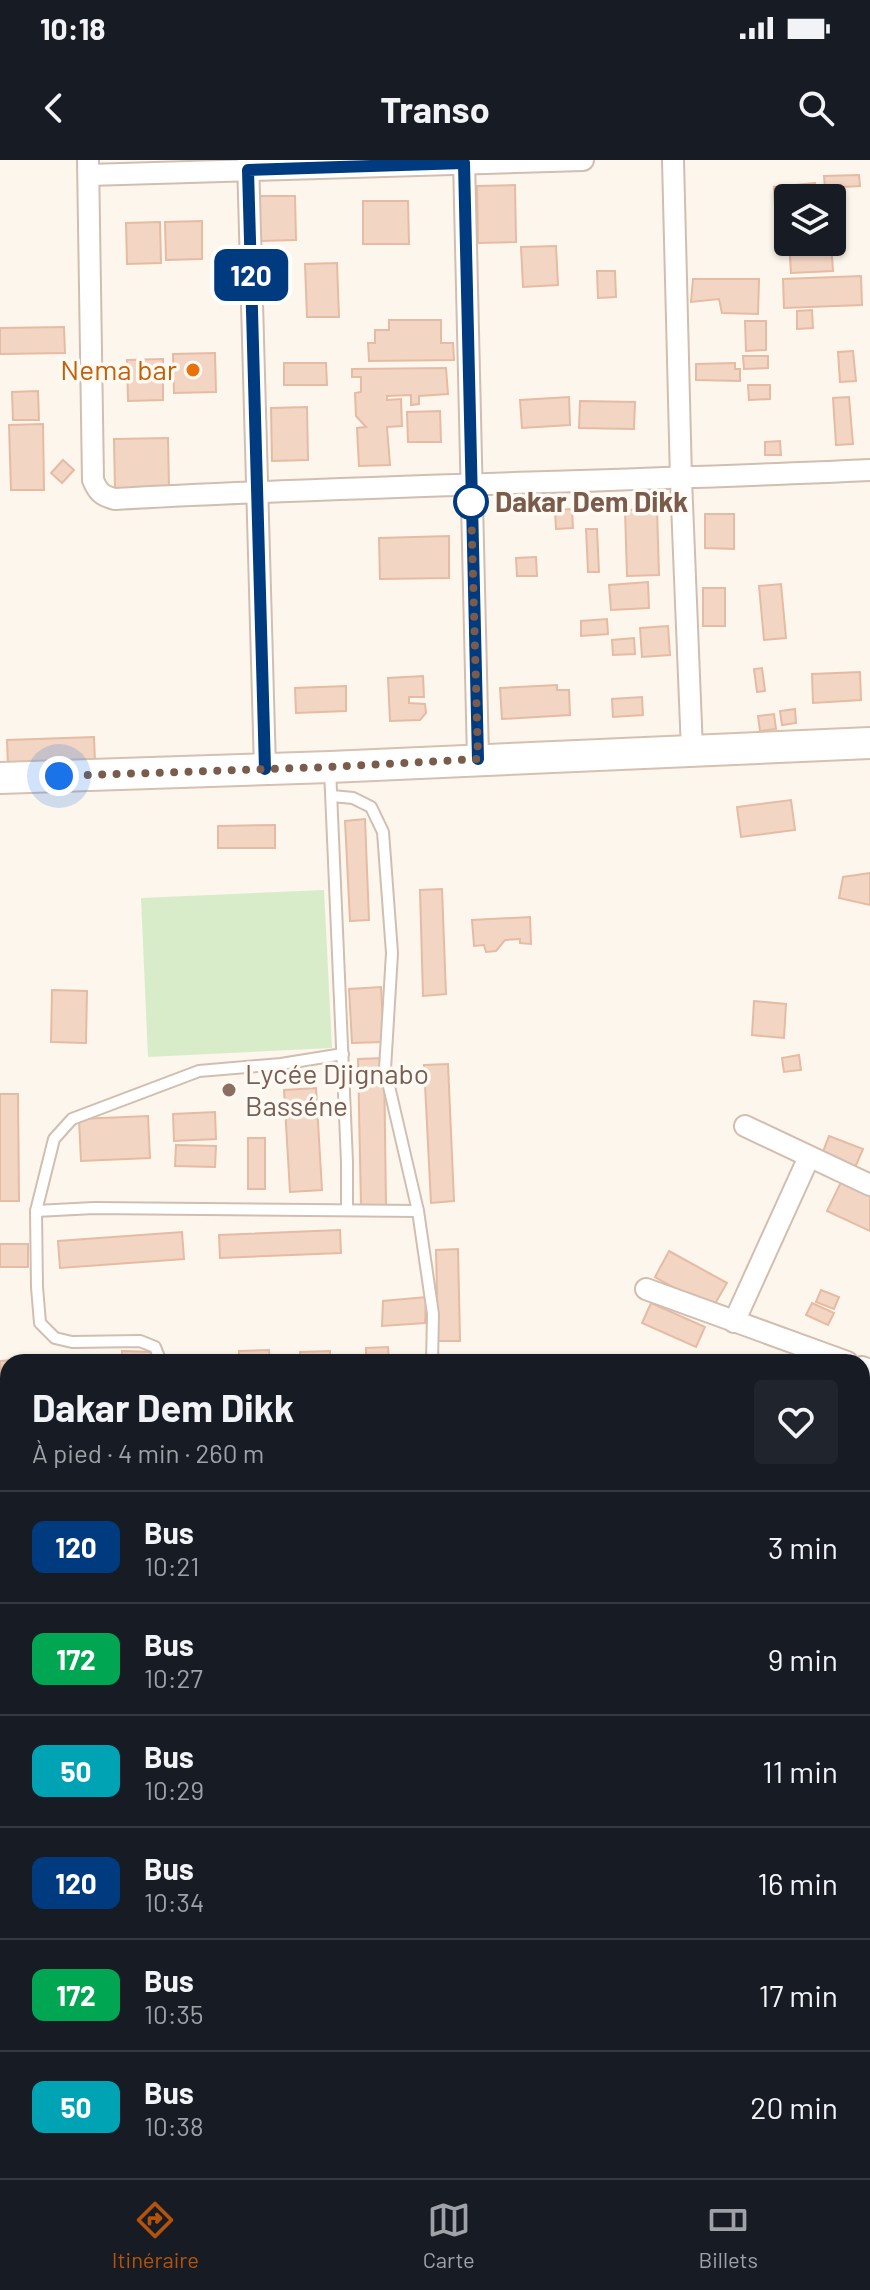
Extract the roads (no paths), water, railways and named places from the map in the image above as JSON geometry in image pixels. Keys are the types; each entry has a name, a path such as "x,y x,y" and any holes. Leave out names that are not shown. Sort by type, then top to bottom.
{"main road":[{"path":"0,778 265,769 331,782 478,759 870,743"}],"street":[{"path":"583,160 88,168 93,480 97,491 115,499 256,491 681,479 870,470"},
{"path":"673,160 692,750"},
{"path":"464,161 478,759"},
{"path":"248,165 265,769"},
{"path":"745,1126 870,1185"},
{"path":"734,1322 809,1157"},
{"path":"646,1289 824,1354"}],"lane":[{"path":"331,782 347,1210"},
{"path":"331,782 371,807 383,832 392,953 385,1069 418,1211 433,1314 432,1354"},
{"path":"158,1354 155,1347 140,1341 72,1342 55,1338 40,1323 36,1211 54,1139 72,1119 199,1071 281,1064 343,1054"},
{"path":"36,1211 94,1208 418,1211"}],"place":[{"name":"Nema bar","path":"193,370"},
{"name":"Dakar Dem Dikk","path":"471,502"},
{"name":"Lycée Djignabo Basséne","path":"229,1090"}]}
